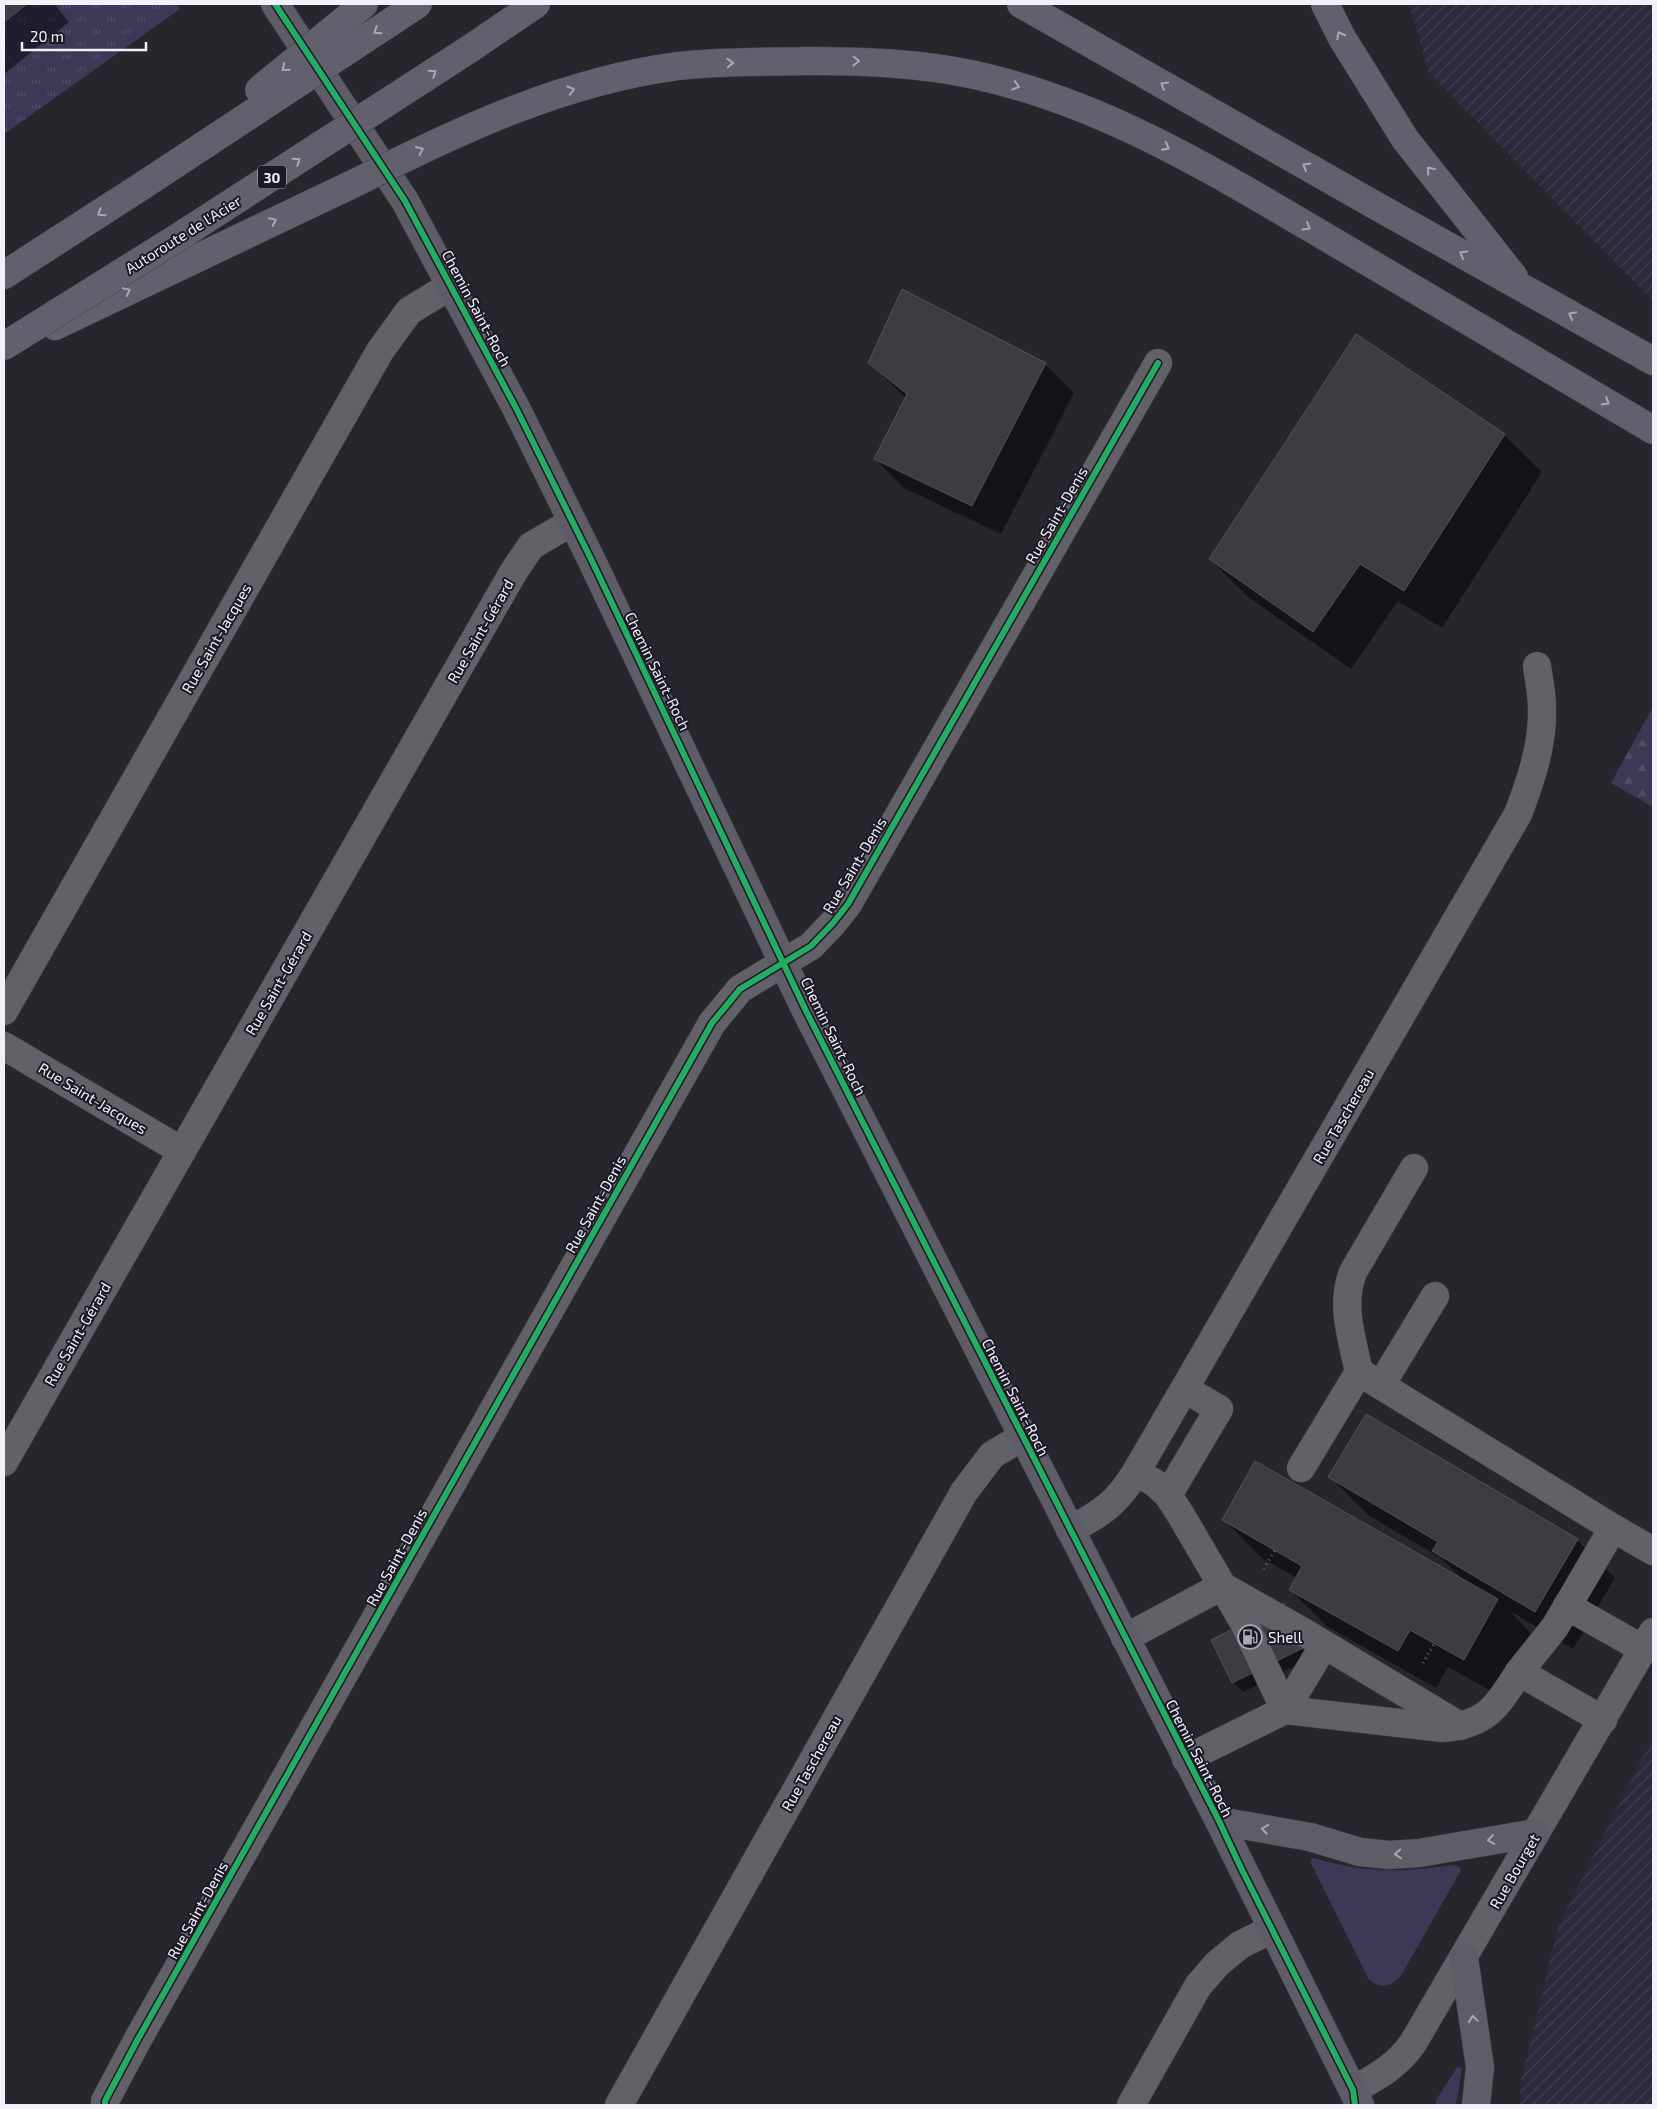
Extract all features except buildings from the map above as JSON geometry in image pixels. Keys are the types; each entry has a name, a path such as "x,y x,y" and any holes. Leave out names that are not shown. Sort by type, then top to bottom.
{"highway":[{"path":"142,186 364,4"},
{"path":"4,275 418,4"},
{"name":"Autoroute de l'Acier","path":"4,346 177,238 536,4"},
{"path":"1021,4 1653,361"},
{"path":"1325,4 1342,38 1405,139 1520,286"},
{"path":"4,350 415,152 498,115 543,98 632,74 679,66 807,61 901,64 976,75 1028,90 1112,120 1217,175 1653,430"}],"main road":[{"name":"Chemin Saint-Roch","path":"275,4 404,201 516,408 811,1020 1219,1821 1357,2098"},
{"path":"1219,1821 1310,1837 1360,1852 1389,1855 1419,1853 1536,1833"},
{"path":"1464,1958 1480,2067 1476,2105"}],"street":[{"name":"Rue Saint-Jacques","path":"4,1011 380,351 408,311 450,286"},
{"name":"Rue Saint-Denis","path":"105,2103 138,2039 712,1024 740,989 811,946 848,904 1158,363"},
{"name":"Rue Saint-Gérard","path":"4,1462 514,571 531,546 572,522"},
{"name":"Rue Taschereau","path":"1070,1530 1099,1515 1128,1485 1518,814 1531,780 1540,740 1542,708 1537,666"},
{"name":"Rue Saint-Jacques","path":"4,1046 182,1151"},
{"path":"1414,1168 1352,1272 1347,1288 1347,1310 1370,1378 1653,1551"},
{"path":"1301,1468 1435,1296"},
{"path":"1168,1495 1219,1409 1185,1389"},
{"name":"Rue Taschereau","path":"619,2105 964,1492 992,1455 1022,1437"},
{"path":"1136,1472 1155,1483 1168,1495 1244,1623 1285,1710"},
{"path":"1186,1759 1285,1710 1443,1728 1462,1727 1474,1723 1490,1712 1554,1627 1613,1528"},
{"path":"1125,1638 1222,1586"},
{"path":"1222,1586 1324,1644 1462,1727"},
{"path":"1567,1606 1648,1641"},
{"name":"Rue Bourget","path":"1357,2098 1406,2053 1464,1958 1648,1641"},
{"path":"1285,1710 1324,1644"},
{"path":"1519,1672 1602,1720"},
{"path":"1131,2105 1198,1986 1217,1964 1240,1945 1272,1929"}],"shaded area":[{"path":"1409,4 1653,4 1653,301 1429,73"},
{"path":"1653,1739 1653,2105 1521,2105 1520,2085 1558,1927"}],"green space":[{"path":"4,4 176,4 180,9 4,134"},
{"path":"1653,707 1653,807 1611,783"},
{"path":"1313,1858 1366,1869 1398,1870 1452,1865 1458,1866 1461,1870 1401,1976 1393,1983 1382,1986 1369,1980 1310,1861"},
{"path":"1458,2066 1462,2069 1456,2105 1436,2105 1436,2100"}],"cycle path":[{"path":"275,4 405,201 516,408 591,559 806,1011 1219,1821 1353,2090 1355,2105"},
{"path":"105,2105 105,2101 138,2039 712,1023 740,989 811,946 848,904 1158,363"}],"place":[{"name":"Shell","path":"1250,1637"}]}
